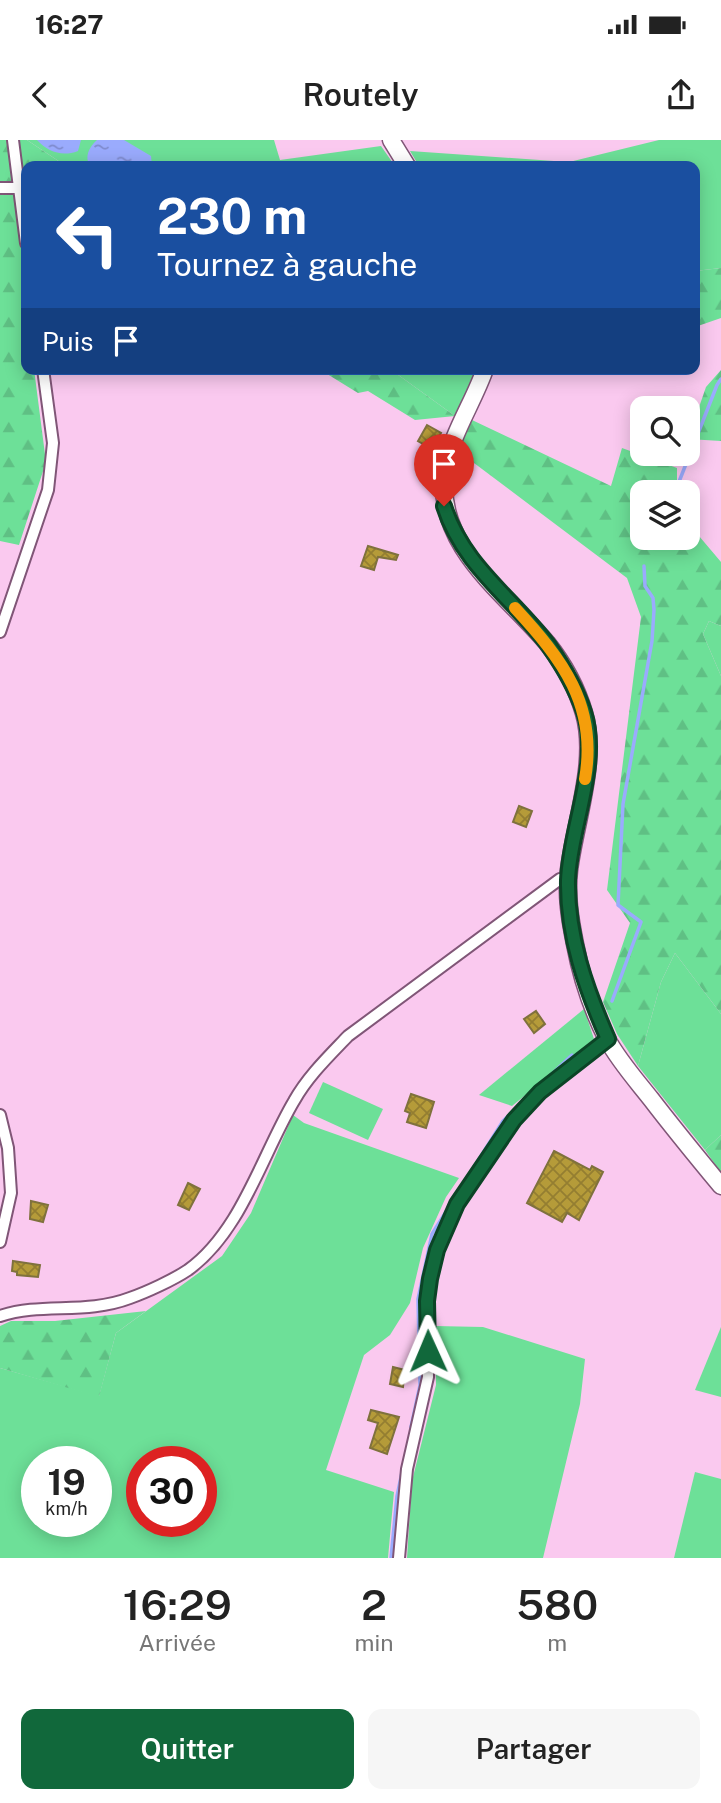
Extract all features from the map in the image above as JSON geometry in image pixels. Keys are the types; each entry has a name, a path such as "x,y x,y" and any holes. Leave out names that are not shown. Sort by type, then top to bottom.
{"main road":[{"path":"391,140 404,161"},
{"path":"482,375 450,450 445,471 444,506 449,522 468,555 548,644 574,688 585,715 589,748 568,878 569,912 577,953 590,998 608,1039 624,1065 721,1186"}],"street":[{"path":"13,140 21,209"},
{"path":"0,188 18,188"},
{"path":"0,632 48,490 53,443 44,375"},
{"path":"0,1316 25,1310 99,1308 131,1298 188,1270 214,1244 245,1202 275,1135 296,1098 348,1035 560,879 568,878"},
{"path":"399,1558 407,1469 428,1377 428,1290 437,1250 446,1226 457,1204 514,1120 540,1092 608,1039"},
{"path":"0,1115 8,1148 11,1193 0,1242"}],"green space":[{"path":"0,140 27,140 58,161 21,161 21,375 35,375 46,462 19,545 0,541"},
{"path":"27,140 274,140 280,160 381,146 392,161 58,161"},
{"path":"659,140 721,140 721,268 700,270 700,161 573,161"},
{"path":"410,151 554,161 416,161"},
{"path":"721,268 721,318 700,325 700,270"},
{"path":"721,370 721,441 700,440 700,404 706,387"},
{"path":"329,375 398,375 455,416 415,420 368,391 358,393"},
{"path":"398,375 473,375 455,416"},
{"path":"472,420 611,486 622,448 630,451 630,466 677,468 677,480 630,480 630,550 700,550 700,537 721,562 721,626 709,621 703,634 721,676 721,1014 675,953 661,982 638,1066 617,1034 603,1002 630,923 607,890 641,617 627,578 458,451 460,440"},
{"path":"709,621 721,626 721,676 703,634"},
{"path":"675,953 721,1014 721,1135 705,1150 638,1066 661,982"},
{"path":"584,1009 594,1039 512,1106 479,1095"},
{"path":"323,1082 383,1109 368,1140 309,1113"},
{"path":"293,1115 304,1123 459,1178 446,1197 423,1248 410,1303 390,1335 364,1355 326,1470 394,1492 388,1558 0,1558 0,1368 99,1396 116,1333 222,1256 251,1213"},
{"path":"721,1135 721,1173 705,1150"},
{"path":"146,1311 116,1333 99,1397 0,1368 0,1326 11,1321 55,1321"},
{"path":"435,1326 483,1327 585,1359 580,1404 543,1558 407,1558 412,1481 436,1385"},
{"path":"721,1327 721,1397 695,1390"},
{"path":"695,1472 721,1479 721,1558 674,1558"}],"water":[{"path":"37,140 81,140 78,151 66,154 46,148"},
{"path":"97,140 124,140 151,156 152,161 88,161 88,152"}],"building":[{"path":"427,425 441,433 432,449 418,441"},
{"path":"368,546 398,555 396,560 378,557 374,570 361,566"},
{"path":"519,806 532,811 526,827 513,822"},
{"path":"536,1011 545,1024 534,1033 524,1019"},
{"path":"411,1094 434,1102 426,1128 407,1122 410,1113 405,1111"},
{"path":"554,1151 590,1170 592,1166 603,1172 579,1220 567,1213 562,1222 527,1203"},
{"path":"188,1183 200,1189 189,1210 178,1205"},
{"path":"31,1201 48,1205 43,1222 30,1219"},
{"path":"13,1261 40,1265 38,1277 17,1275 17,1272 12,1271"},
{"path":"393,1367 405,1370 403,1387 390,1384"},
{"path":"371,1410 399,1417 387,1454 370,1448 378,1423 368,1420"}],"waterway":[{"path":"680,480 721,379"},
{"path":"612,1001 641,922 618,905 623,804 652,641 653,598 645,586 644,566"},
{"path":"538,1087 572,1055"},
{"path":"411,1427 420,1385 418,1299 432,1234 503,1121 533,1092"},
{"path":"391,1558 402,1472"}],"slow traffic":[{"path":"515,608 548,644 574,688 585,715 589,748 585,779"}],"route":[{"path":"428,1351 427,1301 430,1279 437,1250 457,1204 514,1120 540,1092 608,1039 584,980 569,912 568,878 589,748 585,715 574,688 548,644 468,555 449,522 444,506"}]}
